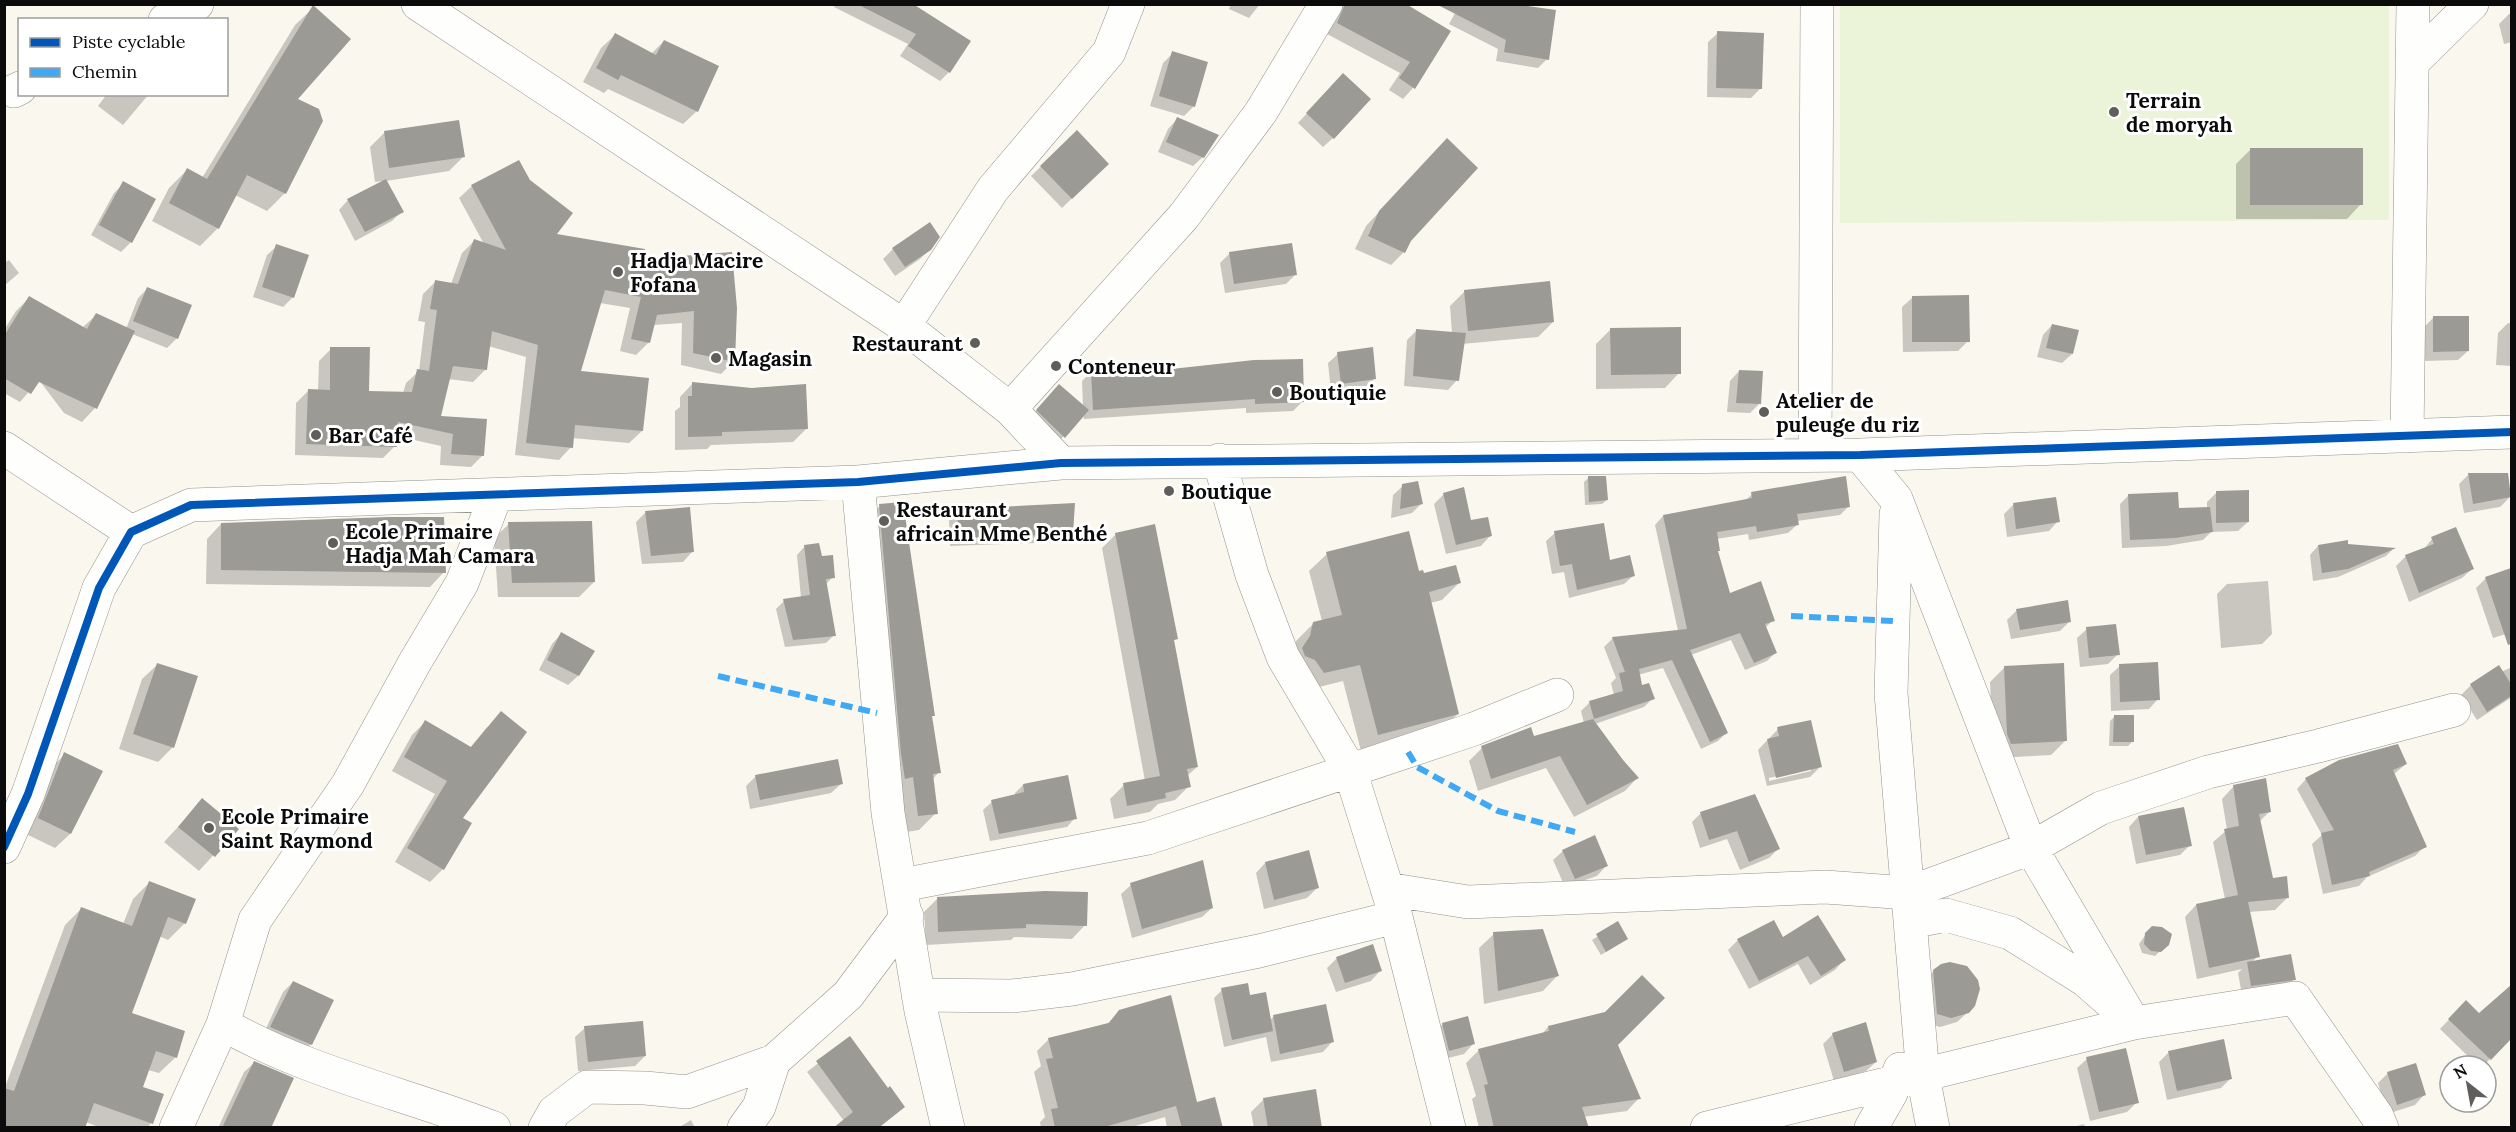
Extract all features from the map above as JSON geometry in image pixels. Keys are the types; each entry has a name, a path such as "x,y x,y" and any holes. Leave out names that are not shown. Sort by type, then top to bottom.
{"street":[{"path":"169,18 197,4"},
{"path":"418,4 904,326 1010,409 1061,463"},
{"path":"904,326 993,189 1109,52 1128,4"},
{"path":"1010,409 1184,216 1261,112 1326,4"},
{"path":"1815,454 1817,4"},
{"path":"2407,436 2413,4"},
{"path":"2412,63 2468,5"},
{"path":"4,847 28,795 99,588 131,532 190,505 858,482 1061,463 1860,455 2510,433"},
{"path":"4,448 131,532"},
{"path":"1860,455 1896,499 2031,848 2133,1023"},
{"path":"1219,460 1252,575 1283,657 1350,770 1391,903 1449,1128"},
{"path":"858,482 888,813 918,995 948,1128"},
{"path":"176,1128 223,1024 255,920 348,784 415,662 462,583 496,495"},
{"path":"1871,1128 1909,1079 1919,1023 1891,693 1896,499"},
{"path":"546,1128 554,1112 587,1087 645,1088 687,1092 774,1060 848,995 904,900 1148,838 1474,729 1557,695"},
{"path":"1910,907 2031,848 2101,808 2208,772 2454,710"},
{"path":"918,995 1012,996 1072,989 1259,951 1391,903 1468,902 1825,887 1946,915 2010,933 2085,980 2133,1023"},
{"path":"1707,1128 2133,1023 2295,998 2377,1116 2382,1128"},
{"path":"223,1024 319,1070 494,1128"},
{"path":"744,1128 759,1107 774,1060"},
{"path":"1909,1079 1933,1128"}],"green space":[{"name":"Terrain de moryah","path":"1840,5 2389,5 2389,220 1840,223"}],"building":[{"path":"857,4 913,4 971,41 950,73 908,46 916,34"},
{"path":"1345,4 1406,4 1451,31 1415,89 1399,78 1410,62 1337,23"},
{"path":"1436,4 1514,4 1556,10 1549,60 1504,52 1506,40"},
{"path":"313,5 351,39 298,99 319,109 323,121 286,194 247,175 219,229 169,203 187,168 207,179"},
{"path":"1717,31 1764,33 1762,89 1716,88"},
{"path":"615,33 656,55 664,40 719,66 698,112 621,75 618,80 596,68"},
{"path":"1172,51 1208,62 1195,107 1159,96"},
{"path":"1343,73 1371,99 1334,139 1306,113"},
{"path":"1177,117 1219,135 1204,158 1166,142"},
{"path":"459,120 465,157 389,168 384,131"},
{"path":"1077,130 1109,164 1072,199 1040,166"},
{"path":"1447,138 1478,168 1411,241 1405,253 1368,236 1379,211"},
{"path":"2250,148 2363,148 2363,205 2250,205"},
{"path":"519,160 530,180 573,213 557,234 645,249 643,259 732,252 737,308 735,362 693,353 694,311 657,315 650,343 631,339 641,297 605,290 581,371 649,378 643,431 575,425 573,448 526,443 538,345 492,331 487,370 453,366 441,416 487,419 484,456 451,454 453,434 398,422 397,447 306,444 308,389 330,390 330,347 370,347 369,391 412,392 417,369 429,371 437,310 430,309 435,280 458,284 474,239 506,250 471,185"},
{"path":"386,179 404,212 365,232 347,199"},
{"path":"123,181 156,199 132,243 99,225"},
{"path":"930,222 940,237 931,250 905,267 892,248"},
{"path":"1292,243 1297,275 1234,284 1229,252"},
{"path":"276,244 309,255 294,298 262,287"},
{"path":"1550,281 1554,322 1468,331 1464,290"},
{"path":"147,287 192,305 178,339 133,321"},
{"path":"1969,295 1970,342 1912,342 1912,296"},
{"path":"29,296 87,329 96,313 135,331 97,409 39,382 31,394 4,378 4,336"},
{"path":"2433,316 2469,316 2469,351 2433,352"},
{"path":"2052,324 2079,330 2073,354 2046,348"},
{"path":"1681,327 1681,374 1611,375 1610,328"},
{"path":"1416,329 1466,333 1459,381 1413,376"},
{"path":"1373,347 1376,379 1341,384 1337,352"},
{"path":"1303,359 1304,402 1255,404 1255,399 1093,410 1091,370 1153,366 1153,371 1254,360"},
{"path":"1739,370 1763,371 1761,404 1736,403"},
{"path":"692,382 752,388 806,384 808,429 722,432 722,436 688,437 688,396 692,396"},
{"path":"1059,384 1089,410 1065,438 1036,410"},
{"path":"2468,473 2508,473 2511,497 2473,504"},
{"path":"1588,476 1606,476 1608,500 1589,502"},
{"path":"1846,476 1850,507 1797,514 1799,525 1757,532 1756,526 1717,532 1720,551 1718,551 1730,593 1761,581 1775,621 1765,624 1777,653 1754,663 1740,633 1690,650 1728,733 1710,742 1672,660 1639,669 1642,685 1649,683 1655,699 1594,719 1589,701 1623,691 1619,673 1625,672 1612,637 1687,629 1663,515 1752,498 1751,492"},
{"path":"1418,481 1423,504 1400,509 1402,484"},
{"path":"1464,487 1471,520 1488,517 1492,536 1456,545 1443,493"},
{"path":"2249,490 2249,522 2216,523 2216,491"},
{"path":"2178,492 2179,508 2210,507 2213,532 2175,538 2130,540 2128,494"},
{"path":"2056,497 2060,522 2016,529 2013,503"},
{"path":"903,502 935,716 932,716 941,773 933,774 938,814 918,816 913,777 905,779 901,754 879,504"},
{"path":"1075,503 1073,534 959,538 957,509"},
{"path":"690,507 694,552 651,556 645,511"},
{"name":"Ecole Primaire Hadja Mah Camara","path":"444,517 446,573 221,570 221,523"},
{"path":"592,521 595,582 512,583 508,522"},
{"path":"1604,523 1610,560 1630,555 1635,576 1577,590 1572,564 1560,566 1554,531"},
{"path":"1155,524 1178,639 1174,640 1198,767 1187,769 1191,787 1165,793 1166,798 1127,806 1123,783 1160,776 1115,533"},
{"path":"2456,527 2474,569 2419,593 2405,555 2434,544 2431,537"},
{"path":"1409,531 1419,571 1423,570 1424,573 1456,565 1461,583 1429,592 1459,714 1378,735 1360,665 1324,673 1315,660 1305,656 1302,648 1310,636 1313,622 1342,615 1326,552"},
{"path":"2348,540 2348,544 2396,548 2348,569 2322,573 2318,545"},
{"path":"819,543 822,556 833,555 835,578 826,579 836,636 793,640 783,599 810,595 804,545"},
{"path":"2511,568 2511,644 2508,645 2485,577"},
{"path":"2068,600 2071,622 2020,630 2016,609"},
{"path":"2116,624 2120,655 2089,658 2086,627"},
{"path":"561,632 595,651 579,676 547,660"},
{"path":"2158,662 2160,700 2120,702 2119,664"},
{"path":"157,663 198,676 174,748 133,734"},
{"path":"2064,663 2067,741 2011,744 2007,734 2004,666"},
{"path":"2499,665 2511,684 2511,696 2487,712 2470,684"},
{"path":"501,711 527,732 463,818 472,823 444,870 407,848 447,781 404,757 425,720 471,747"},
{"path":"2114,715 2134,715 2134,742 2113,742"},
{"path":"1593,719 1639,778 1587,805 1560,756 1491,779 1481,746 1531,727 1534,736"},
{"path":"1811,720 1822,767 1776,778 1767,739 1779,736 1777,727"},
{"path":"2398,744 2407,764 2393,770 2427,847 2369,872 2370,876 2332,885 2321,833 2334,830 2305,778 2339,760"},
{"path":"64,752 103,771 71,834 38,818"},
{"path":"838,759 843,784 760,800 755,775"},
{"path":"1068,775 1077,819 999,834 991,800 1024,792 1023,784"},
{"path":"2266,778 2271,812 2259,814 2273,878 2287,876 2289,898 2248,902 2260,957 2209,968 2196,904 2238,895 2224,829 2239,826 2233,785"},
{"path":"1755,794 1780,849 1749,862 1737,831 1709,840 1700,812"},
{"name":"Ecole Primaire Saint Raymond","path":"202,798 239,829 215,857 178,827"},
{"path":"2184,807 2192,846 2146,855 2138,816"},
{"path":"1595,835 1608,866 1575,879 1562,850"},
{"path":"1309,850 1319,888 1274,900 1265,862"},
{"path":"1203,860 1213,908 1142,929 1130,883"},
{"path":"149,881 196,899 186,924 168,917 132,1013 185,1031 177,1058 156,1051 143,1087 164,1094 153,1124 94,1103 85,1128 4,1128 4,1088 14,1091 81,907 132,926"},
{"path":"1045,891 1088,892 1087,926 1026,924 1026,928 938,932 937,897"},
{"path":"1818,915 1846,960 1821,976 1808,956 1759,981 1737,939 1774,920 1783,937"},
{"path":"1618,921 1628,939 1606,952 1596,934"},
{"path":"2152,926 2162,927 2172,934 2169,945 2161,952 2151,951 2144,944 2145,933"},
{"path":"1543,929 1559,976 1498,991 1493,932"},
{"path":"1373,944 1382,971 1345,983 1336,957"},
{"path":"2291,954 2296,980 2251,986 2247,962"},
{"path":"1950,962 1967,966 1978,980 1980,989 1975,1006 1969,1013 1951,1018 1937,1014 1933,970 1941,964"},
{"path":"1642,975 1665,998 1618,1045 1641,1099 1582,1107 1589,1128 1494,1128 1484,1085 1488,1084 1478,1049 1549,1031 1548,1026 1605,1012"},
{"path":"293,981 334,1000 312,1045 270,1027"},
{"path":"1248,983 1250,995 1266,992 1273,1031 1232,1040 1221,988"},
{"path":"2511,985 2511,1039 2497,1054 2485,1054 2448,1019 2466,1000 2479,1013"},
{"path":"1171,995 1197,1102 1215,1097 1223,1128 1182,1128 1176,1106 1101,1128 1055,1128 1051,1109 1058,1108 1046,1059 1053,1058 1048,1038 1109,1023 1119,1010"},
{"path":"1326,1004 1334,1042 1280,1054 1273,1015"},
{"path":"1468,1016 1475,1044 1449,1051 1442,1023"},
{"path":"643,1021 646,1056 588,1062 584,1026"},
{"path":"1866,1022 1877,1062 1844,1072 1832,1033"},
{"path":"850,1036 888,1088 890,1086 905,1107 878,1128 833,1128 853,1112 816,1061"},
{"path":"2224,1039 2232,1079 2177,1091 2168,1051"},
{"path":"2126,1048 2139,1103 2099,1112 2086,1057"},
{"path":"254,1061 294,1078 271,1128 222,1128"},
{"path":"2416,1063 2426,1095 2397,1105 2387,1072"},
{"path":"1316,1089 1322,1128 1268,1128 1263,1098"}],"marked path":[{"path":"1791,616 1893,621"},
{"path":"718,676 877,713"},
{"path":"1408,752 1417,767 1498,811 1575,832"}],"cycle path":[{"path":"4,847 28,794 99,588 131,532 191,505 858,482 1061,463 1860,455 2512,432"}],"place":[{"name":"Terrain de moryah","path":"2114,112"},
{"name":"Hadja Macire Fofana","path":"618,272"},
{"name":"Restaurant","path":"975,343"},
{"name":"Magasin","path":"716,358"},
{"name":"Conteneur","path":"1056,366"},
{"name":"Boutiquie","path":"1277,392"},
{"name":"Atelier de puleuge du riz","path":"1764,412"},
{"name":"Bar Café","path":"316,435"},
{"name":"Boutique","path":"1169,491"},
{"name":"Restaurant africain Mme Benthé","path":"884,521"},
{"name":"Ecole Primaire Hadja Mah Camara","path":"333,543"},
{"name":"Ecole Primaire Saint Raymond","path":"209,828"}]}
